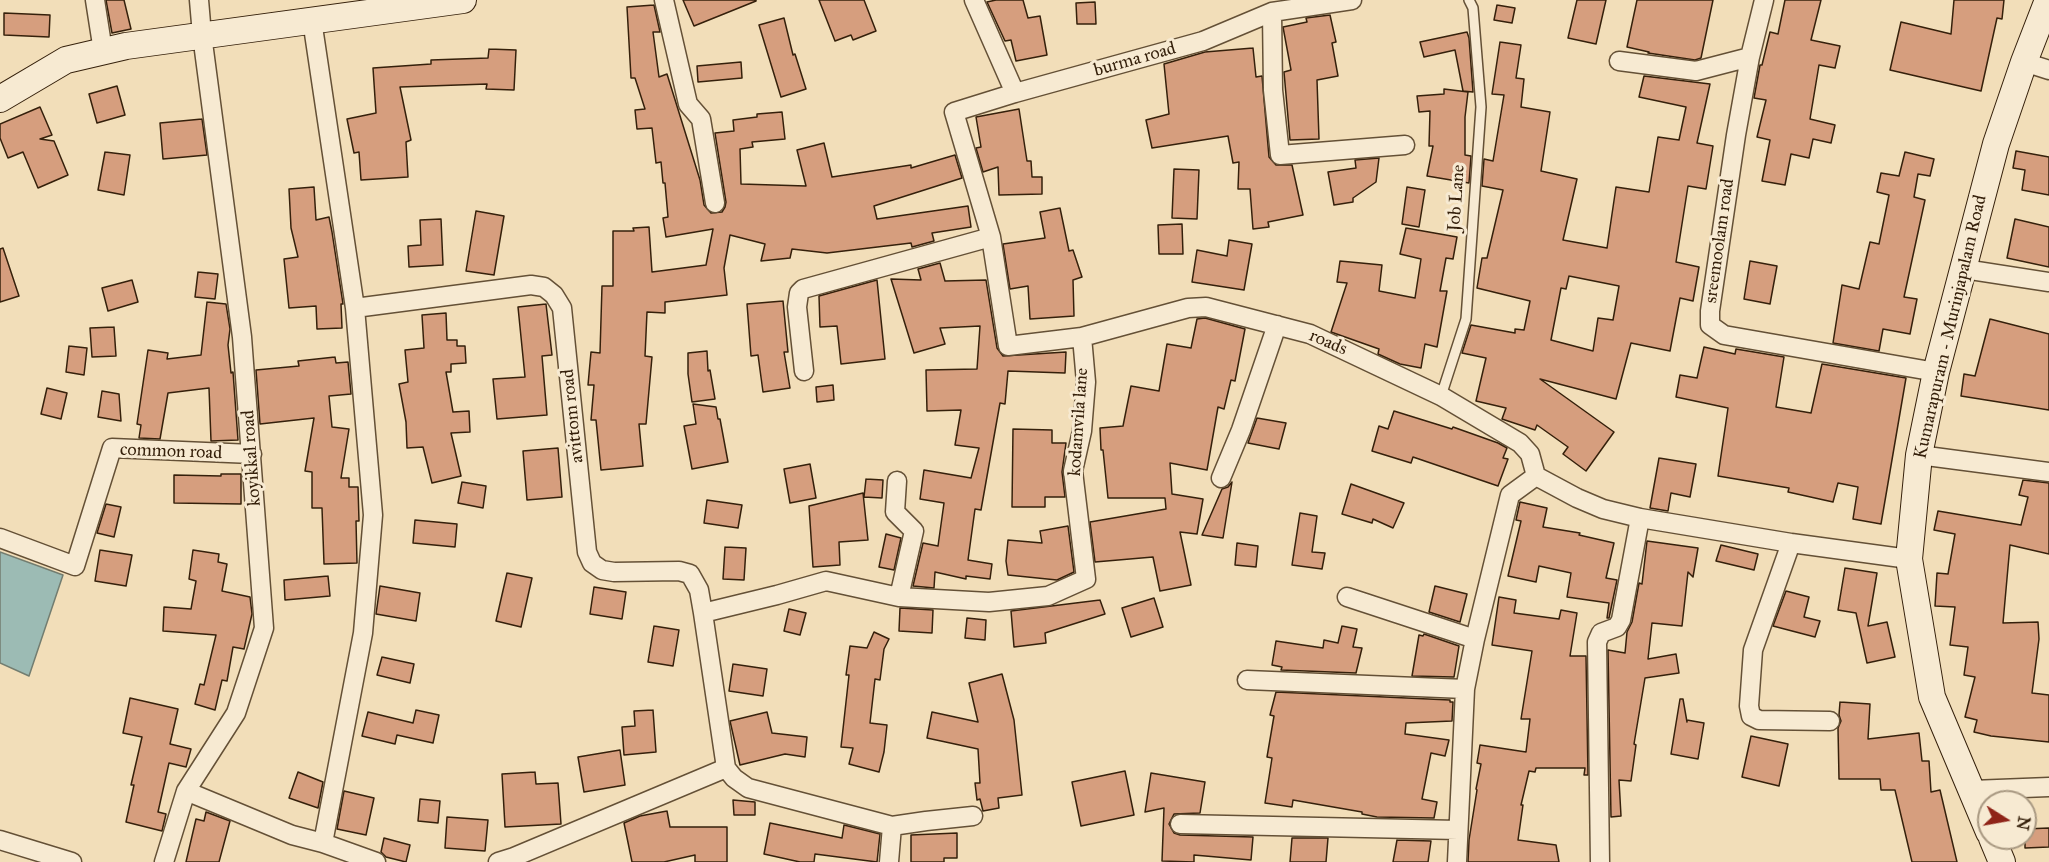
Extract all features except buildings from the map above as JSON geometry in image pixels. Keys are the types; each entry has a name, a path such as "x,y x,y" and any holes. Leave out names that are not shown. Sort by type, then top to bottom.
{"main road":[{"path":"0,99 66,60 126,46 312,20 396,5 464,0"},
{"name":"Kumarapuram - Murinjapalam Road","path":"1977,802 1932,697 1909,559 1919,455 1936,372 1996,144 2048,0"}],"street":[{"path":"94,0 103,51"},
{"name":"koyikkal road","path":"164,862 186,791 236,713 264,628 242,337 199,0"},
{"path":"664,0 688,104 701,119 715,203"},
{"path":"974,0 1015,93"},
{"name":"burma road","path":"991,237 954,112 1203,40 1272,12 1352,0"},
{"name":"sreemoolam road","path":"1764,0 1750,57 1734,147 1710,311 1710,325 1724,334 1936,372"},
{"path":"1272,12 1273,90 1280,155 1405,145"},
{"path":"312,20 354,308 373,515 363,633 323,843"},
{"path":"1619,61 1696,71 1750,57"},
{"path":"2024,62 2049,70"},
{"path":"804,371 797,307 799,293 803,289 991,237 1008,346 1082,337"},
{"path":"1964,269 2049,282"},
{"name":"avittom road","path":"354,308 531,285 544,287 555,295 562,308 587,552 592,563 602,570 614,572 679,571 690,574 699,590 703,613"},
{"name":"roads","path":"1082,337 1197,307 1206,307 1310,334 1442,396 1520,442 1530,454 1536,476"},
{"path":"1221,478 1241,430 1277,325"},
{"name":"kodamvila lane","path":"899,597 989,602 1048,596 1086,579 1073,471 1082,431 1086,382 1082,337"},
{"name":"common road","path":"0,538 75,566 112,448 252,454"},
{"path":"1919,455 2049,472"},
{"path":"1457,862 1465,689 1475,639 1510,495 1536,476 1577,498 1640,518 1791,543 1909,559"},
{"path":"897,481 895,512 914,531 899,597 826,581 777,596 703,613 726,768 734,778 748,788 892,826 973,816"},
{"path":"1600,862 1597,642 1601,633 1617,627 1621,620 1640,518"},
{"path":"1791,543 1753,650 1749,706 1751,716 1759,720 1830,722"},
{"path":"1347,597 1475,639"},
{"path":"1247,680 1465,689"},
{"path":"498,862 726,768"},
{"path":"1972,790 2049,787"},
{"path":"186,791 292,835 323,843 376,862"},
{"path":"1180,824 1458,830"},
{"path":"889,862 892,826"},
{"path":"0,840 45,857 72,862"}],"lane":[{"name":"Job Lane","path":"1442,396 1466,319 1481,108 1473,8 1469,0"}],"water":[{"path":"0,552 63,575 29,676 0,663"}]}
